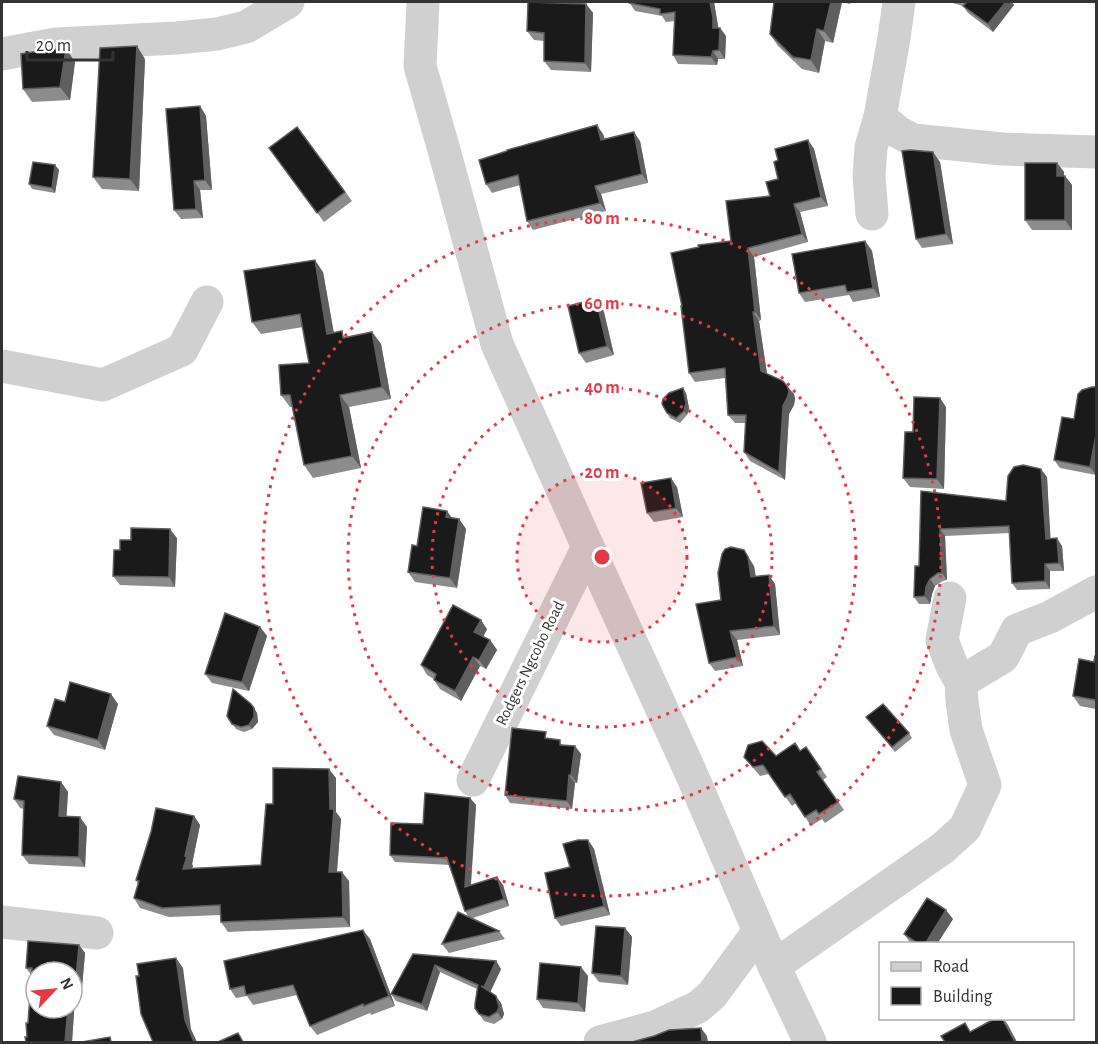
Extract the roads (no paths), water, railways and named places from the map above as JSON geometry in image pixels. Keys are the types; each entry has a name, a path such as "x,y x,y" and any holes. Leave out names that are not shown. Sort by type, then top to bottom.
{"street":[{"path":"2,54 56,44 217,34 246,27 288,2"},
{"path":"423,2 420,66 497,344 810,1042"},
{"path":"872,214 869,176 871,147 880,117 899,2"},
{"path":"880,117 898,132 913,140 1002,149 1096,152"},
{"path":"2,366 103,385 182,350 207,302"},
{"name":"Rodgers Ngcobo Road","path":"472,780 588,547"},
{"path":"962,682 1003,657 1017,630 1050,617 1096,592"},
{"path":"774,966 943,848 965,828 985,785 966,729 962,682 952,666 942,640 950,598"},
{"path":"2,922 97,933"},
{"path":"600,1042 655,1027 698,1007 712,994 759,931"}]}
